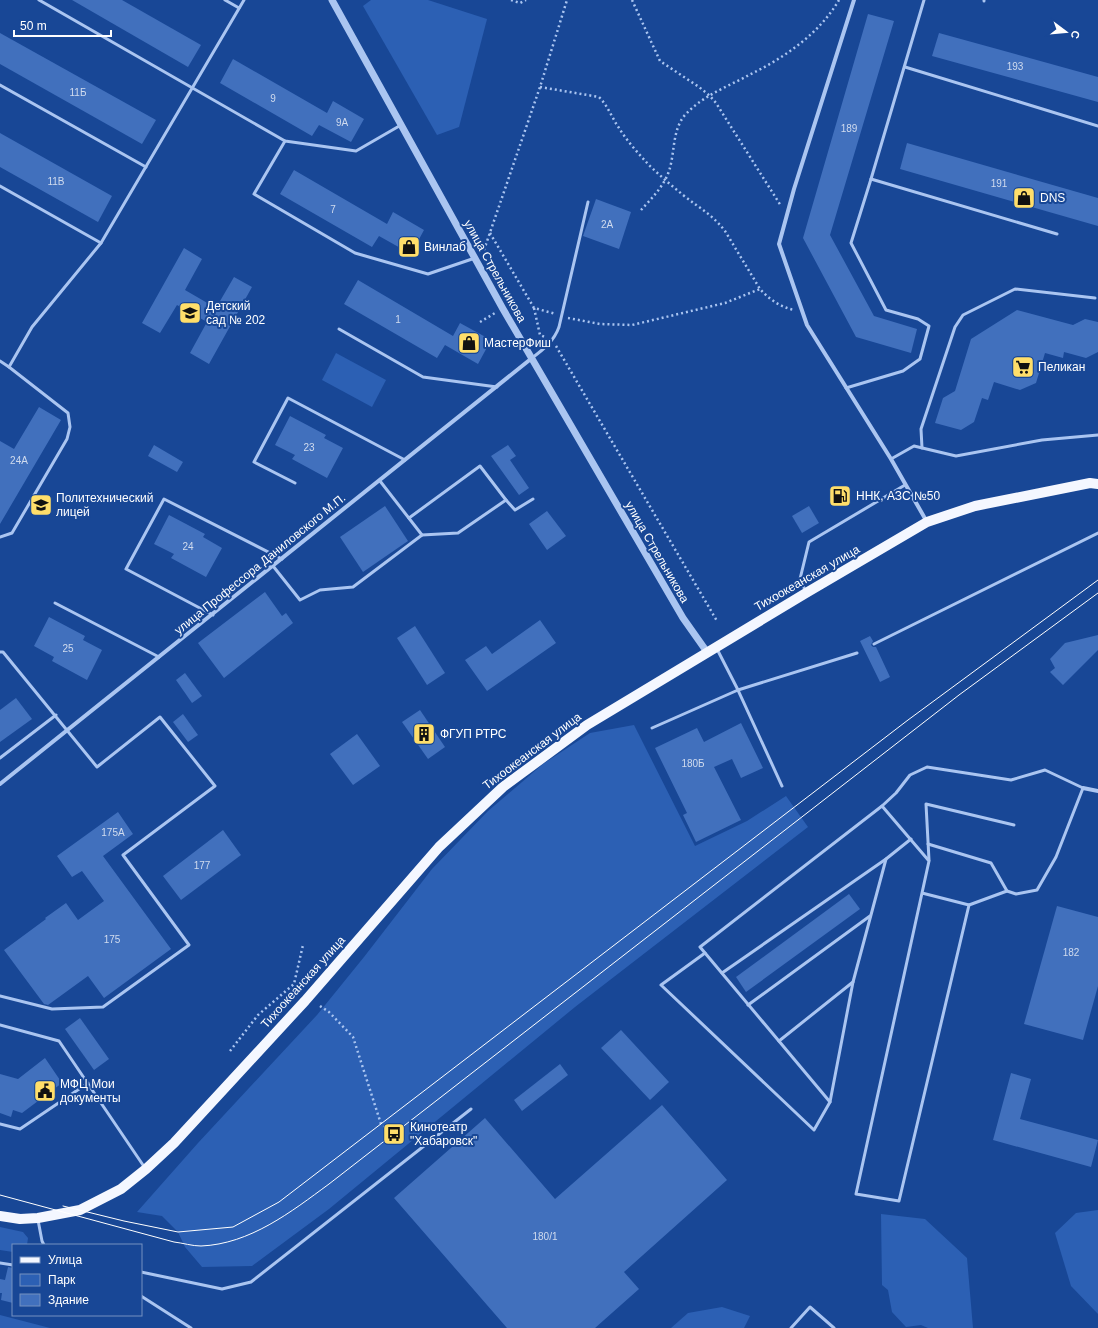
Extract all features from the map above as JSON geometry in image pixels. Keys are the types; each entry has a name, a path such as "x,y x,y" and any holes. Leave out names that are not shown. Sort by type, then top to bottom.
{"main road":[{"name":"Тихоокеанская улица","path":"0,1216 20,1219 38,1218 80,1210 121,1189 146,1169 174,1143 305,1001 439,847 503,787 587,725 927,522 975,506 1094,485"}],"street":[{"name":"улица Стрельникова","path":"332,0 474,258 683,618 712,650"},
{"path":"854,0 786,215 779,244 807,324 891,459 927,522"},
{"name":"улица Профессора Даниловского М.П.","path":"0,784 532,358"},
{"path":"1083,788 1098,792"}],"lane":[{"path":"39,0 285,141 356,151 401,125"},
{"path":"225,0 239,8"},
{"path":"9,367 32,327 101,243 244,0"},
{"path":"846,388 903,371 920,359 929,326 918,319 886,310 851,243 924,0"},
{"path":"904,67 1098,126"},
{"path":"0,85 146,167"},
{"path":"285,141 254,194 355,253 428,274 474,258"},
{"path":"871,179 1057,234"},
{"path":"0,186 101,243"},
{"path":"532,358 549,345 556,335 562,316 588,202"},
{"path":"922,448 920,429 955,327 963,315 1015,289 1095,298"},
{"path":"339,329 423,377 497,387"},
{"path":"0,362 9,367 68,413 70,427 67,439 12,533 0,537"},
{"path":"295,482 254,462 288,398 405,460"},
{"path":"891,459 914,446 956,456 1042,440 1098,436"},
{"path":"409,518 480,466 515,510 533,499"},
{"path":"380,481 422,535"},
{"path":"806,593 800,579 809,542 905,485"},
{"path":"212,615 126,569 164,499 282,559"},
{"path":"273,566 300,600 320,590 353,587 422,535 458,533 506,500"},
{"path":"874,644 1098,533"},
{"path":"55,603 159,657"},
{"path":"712,650 738,690 782,786"},
{"path":"0,652 3,652 97,767 160,717 215,786 123,855 189,945 103,1006 52,1009 0,996"},
{"path":"652,728 738,690 857,653"},
{"path":"0,758 56,716"},
{"path":"830,1102 700,947 882,806 896,793 910,775 927,767 1011,780 1046,770 1083,788 1056,857 1037,890 1016,894 1007,891 969,905 922,893"},
{"path":"969,905 899,1201 856,1194 929,861 926,804 1014,825"},
{"path":"882,806 929,861"},
{"path":"722,973 886,859 911,839"},
{"path":"928,844 991,863 1007,891"},
{"path":"705,953 661,985 814,1130 830,1102 853,982 886,859"},
{"path":"748,1005 870,916"},
{"path":"779,1041 853,982"},
{"path":"0,1025 59,1040 146,1169"},
{"path":"0,1124 20,1129 88,1083"},
{"path":"142,1272 222,1289 251,1282 471,1109"},
{"path":"38,1218 43,1244"},
{"path":"0,1262 12,1265"},
{"path":"142,1297 191,1328"},
{"path":"791,1328 810,1307 834,1328"}],"path":[{"path":"510,0 520,3 526,0"},
{"path":"484,250 540,87 567,0"},
{"path":"632,0 660,61 710,96 716,103 786,215"},
{"path":"641,210 666,180 670,170 678,128 684,117 710,96 782,58 816,29 832,12 839,0"},
{"path":"540,87 599,97 606,103 618,127 648,164 684,196 718,223 765,295 780,305 802,312"},
{"path":"490,233 534,308 540,335 552,340 717,621"},
{"path":"534,308 600,324 632,325 725,303 760,289"},
{"path":"480,322 503,309"},
{"path":"230,1051 258,1016 294,984 303,945"},
{"path":"320,1006 329,1012 354,1037 381,1124 394,1134"}],"green space":[{"path":"371,0 428,0 487,19 459,127 437,135 363,6"},
{"path":"336,353 386,380 372,407 322,380"},
{"path":"634,725 695,846 747,821 786,796 808,827 575,1007 329,1209 252,1266 202,1267 185,1247 178,1232 162,1216 137,1212 198,1143 317,1015 432,869 488,811 543,764 590,733"},
{"path":"1098,1210 1098,1314 1071,1286 1055,1233 1076,1213"},
{"path":"881,1214 925,1219 967,1258 973,1328 928,1328 921,1325 906,1327 892,1312 888,1290 882,1285"},
{"path":"0,1227 23,1232 28,1238 27,1244 12,1244 12,1252 0,1250"},
{"path":"722,1307 750,1316 744,1328 671,1328 688,1313"},
{"path":"0,1315 50,1328 0,1328"}],"building":[{"path":"72,0 122,0 201,45 188,67"},
{"path":"868,14 894,21 830,235 874,316 917,329 911,353 856,337 803,238"},
{"path":"0,33 156,120 142,144 0,64"},
{"path":"939,33 1098,77 1098,102 932,56"},
{"path":"233,59 327,113 333,101 364,119 351,142 319,125 312,136 220,83"},
{"path":"0,133 112,196 98,222 0,167"},
{"path":"907,143 1098,198 1098,226 900,169"},
{"path":"294,170 387,224 393,212 424,230 411,254 379,236 372,247 280,194"},
{"path":"596,199 631,212 619,249 583,236"},
{"path":"184,248 202,259 185,290 216,308 234,277 252,287 209,364 190,353 207,322 177,305 160,333 142,323"},
{"path":"358,280 453,336 460,323 491,340 478,364 445,345 437,358 344,304"},
{"path":"1017,310 1073,325 1085,319 1098,322 1098,352 1086,358 1064,352 1063,358 1045,353 1036,383 1020,390 994,382 988,400 982,398 974,422 961,430 935,423 943,398 955,391 971,339"},
{"name":"Политехнический лицей","path":"39,407 61,420 0,524 0,441 14,449"},
{"path":"290,416 326,435 324,438 343,448 327,478 292,459 295,455 275,445"},
{"path":"154,445 183,462 177,472 148,456"},
{"path":"508,445 516,456 510,460 529,488 519,495 491,456"},
{"path":"385,506 408,541 363,572 340,537"},
{"path":"809,506 819,523 802,533 792,516"},
{"path":"547,511 566,536 547,550 529,524"},
{"path":"169,515 205,534 203,537 222,548 206,577 171,558 174,554 154,544"},
{"path":"265,592 282,616 286,613 293,623 224,678 198,643"},
{"path":"49,617 85,636 83,640 102,650 87,680 52,661 54,657 34,646"},
{"path":"540,620 556,643 487,691 465,660 486,646 492,654"},
{"path":"415,626 445,673 427,685 397,638"},
{"path":"1098,635 1098,650 1063,685 1050,672 1055,668 1050,659 1065,643"},
{"path":"870,636 873,641 871,645 876,647 890,677 880,682 860,641"},
{"path":"185,673 202,696 192,703 176,680"},
{"path":"16,698 32,719 0,742 0,710"},
{"name":"ФГУП РТРС","path":"420,710 445,747 428,759 402,722"},
{"path":"183,714 198,735 188,742 173,722"},
{"path":"741,723 763,768 741,778 732,759 714,767 741,820 696,842 683,815 687,813 655,748 697,728 704,742"},
{"path":"357,734 380,766 353,785 330,754"},
{"path":"118,812 133,834 103,856 171,949 104,998 88,976 48,1005 44,1004 4,950 66,903 78,920 104,901 82,871 72,877 57,856"},
{"path":"223,830 241,855 181,900 163,876"},
{"path":"849,894 860,909 746,992 736,977"},
{"path":"1057,906 1098,917 1098,986 1083,1040 1024,1024"},
{"path":"80,1018 109,1059 94,1070 65,1029"},
{"path":"621,1030 669,1082 650,1100 601,1048"},
{"path":"45,1058 62,1083 22,1113 13,1110 11,1117 0,1113 0,1074 18,1079"},
{"path":"560,1064 568,1075 522,1111 514,1100"},
{"path":"1011,1073 1031,1079 1020,1119 1098,1140 1091,1167 993,1140"},
{"path":"662,1105 727,1180 624,1272 639,1289 595,1328 507,1328 394,1198 485,1118 555,1199"},
{"path":"8,1267 12,1268 12,1303 1,1300 2,1293 0,1293 0,1279 5,1280"}],"tram line":[{"path":"63,1206 178,1232 233,1227 279,1202 908,720 1098,580"},
{"path":"0,1195 174,1242 194,1246 219,1244 253,1233 269,1225 329,1184 959,695 1098,593"}],"place":[{"name":"DNS","path":"1024,198"},
{"name":"Винлаб","path":"409,247"},
{"name":"Детский сад № 202","path":"190,313"},
{"name":"МастерФиш","path":"469,343"},
{"name":"Пеликан","path":"1023,367"},
{"name":"ННК, АЗС №50","path":"840,496"},
{"name":"Политехнический лицей","path":"41,505"},
{"name":"ФГУП РТРС","path":"424,734"},
{"name":"МФЦ Мои документы","path":"45,1091"},
{"name":"Кинотеатр \"Хабаровск\"","path":"394,1134"}]}
